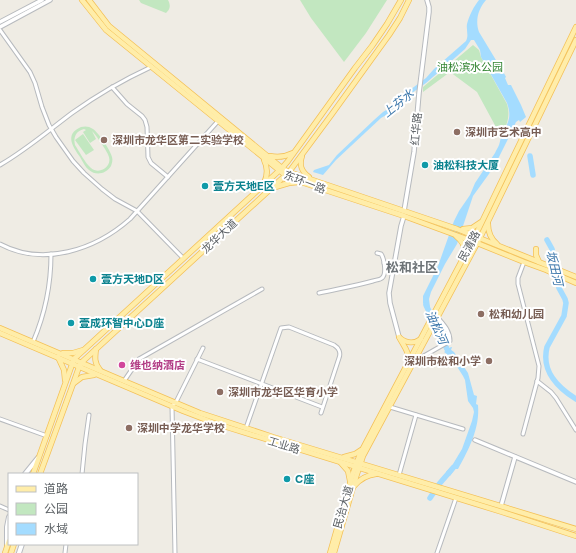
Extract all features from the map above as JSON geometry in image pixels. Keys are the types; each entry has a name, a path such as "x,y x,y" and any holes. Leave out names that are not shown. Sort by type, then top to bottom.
{"main road":[{"name":"东环一路","path":"82,0 106,30 218,122 281,169 306,176 461,238 472,241 479,240 502,247 576,277"},
{"name":"东环一路","path":"89,0 109,26 222,118 264,156"},
{"name":"龙华大道","path":"73,362 85,349 183,258 281,169 372,46 401,0"},
{"name":"龙华大道","path":"40,473 81,365 96,349 289,172 384,41 400,18 409,0"},
{"name":"民清路","path":"358,465 362,449 475,236 576,27"},
{"name":"民清路","path":"358,465 489,221 576,40"},
{"path":"262,186 267,172 264,156 280,158 295,152"},
{"path":"304,152 300,165 306,176"},
{"name":"东环一路","path":"281,169 285,175 302,182 404,214 464,230 479,240 524,262 576,283"},
{"path":"270,188 288,183 302,182"},
{"path":"464,230 475,227 483,219"},
{"path":"489,221 488,228 490,236 502,247"},
{"path":"461,238 464,246 464,257"},
{"path":"536,249 536,255 539,262"},
{"name":"工业路","path":"0,328 54,351 73,362"},
{"name":"工业路","path":"0,333 58,358 81,365 174,404 200,413 381,474 501,506 576,529"},
{"path":"399,337 403,341 409,342 417,342 421,339"},
{"path":"399,337 408,351 408,362"},
{"path":"54,351 65,354 85,349"},
{"path":"73,384 85,376 100,373 95,362 96,349"},
{"path":"58,358 64,370 65,386"},
{"path":"33,473 73,362"},
{"name":"工业路","path":"100,373 124,381 217,424 340,459"},
{"path":"362,449 355,454 340,459 348,471 351,487 365,477 381,474"},
{"path":"26,473 40,456"},
{"name":"工业路","path":"358,465 399,475 429,487"},
{"name":"民治大道","path":"330,553 358,465"},
{"name":"民治大道","path":"334,553 351,487"},
{"name":"工业路","path":"445,492 456,498 576,536"},
{"path":"7,548 8,522"},
{"path":"5,553 8,544"}],"street":[{"path":"0,22 42,0"},
{"path":"0,26 50,0"},
{"name":"红华路","path":"399,337 389,300 389,293 414,152 419,92 429,12 427,0"},
{"path":"0,30 30,72 51,129 71,158 90,179 108,194 137,212 188,264"},
{"path":"0,166 25,150 81,107 112,87 151,67"},
{"path":"112,87 127,104 145,120 147,127 148,157 153,165 168,177"},
{"path":"0,244 24,253 51,254 74,250 94,243 113,233 137,212 222,118"},
{"path":"320,293 362,284 381,278 383,275 384,263 382,255 377,253"},
{"path":"33,342 47,299 51,254"},
{"path":"523,434 537,382 539,366 518,284 518,278 524,262"},
{"path":"384,263 394,264"},
{"path":"124,381 139,359 262,289"},
{"path":"415,361 449,342 450,339 448,332 438,318"},
{"path":"246,428 281,328 289,327 334,345 339,351 340,356 320,413"},
{"path":"175,553 174,404 203,348"},
{"path":"197,359 322,408"},
{"path":"537,382 551,392 556,398 576,430"},
{"path":"390,407 463,429"},
{"path":"399,475 416,414"},
{"path":"82,473 89,415"},
{"path":"0,419 47,436"},
{"path":"475,440 576,482"},
{"path":"501,506 515,457"},
{"path":"437,553 456,498"}],"green space":[{"path":"139,0 168,0 170,7 166,13 141,3"},
{"path":"300,0 387,0 366,33 344,62 311,18"},
{"name":"油松滨水公园","path":"473,45 479,50 481,57 507,104 508,117 501,138 498,137 496,133 497,129 477,92 450,72 423,92 423,87"},
{"path":"86,126 92,128 101,138 111,154 112,162 109,169 101,173 95,173 85,166 73,145 71,137 76,130","holes":["81,130 86,130 83,132 90,143 96,139 92,131 102,144 109,157 109,164 104,169 98,171 91,168 75,145 74,142 77,133"]},
{"path":"83,134 94,150 86,155 75,140"}],"water":[{"name":"上芬水","path":"479,0 486,0 478,15 477,24 479,32 505,75 508,85 511,85 526,117 520,122 519,120 516,122 494,167 473,196 457,244 431,292 429,299 430,307 427,312 423,303 423,296 438,266 454,221 470,195 475,183 499,146 509,118 507,103 481,57 480,50 474,40 471,40 465,49 426,83 398,103 388,114 381,118 336,160 323,175 313,172 314,170 329,165 337,155 374,120 391,107 399,98 426,78 466,41 467,26 470,14"},
{"path":"451,347 451,350 454,352 468,373 474,395 477,396 476,404 478,405 478,414 470,446 458,469 455,469 450,476 446,472 462,449 474,412 468,401 463,376 453,358 444,352"}],"waterway":[{"name":"坂田河","path":"530,156 533,175"},
{"name":"坂田河","path":"547,240 552,249 559,288 566,303 564,316 547,347 546,364 552,378 557,384 576,399"},
{"name":"油松河","path":"426,305 451,355"},
{"name":"油松河","path":"430,498 453,468"}],"place":[{"name":"深圳市艺术高中","path":"457,132"},
{"name":"深圳市龙华区第二实验学校","path":"104,140"},
{"name":"油松科技大厦","path":"425,165"},
{"name":"壹方天地E区","path":"205,186"},
{"name":"壹方天地D区","path":"93,279"},
{"name":"松和幼儿园","path":"481,314"},
{"name":"壹成环智中心D座","path":"71,323"},
{"name":"深圳市松和小学","path":"489,361"},
{"name":"维也纳酒店","path":"122,365"},
{"name":"深圳市龙华区华育小学","path":"220,392"},
{"name":"深圳中学龙华学校","path":"129,428"},
{"name":"C座","path":"287,479"}],"district":[{"name":"松和社区","path":"412,267"}]}
